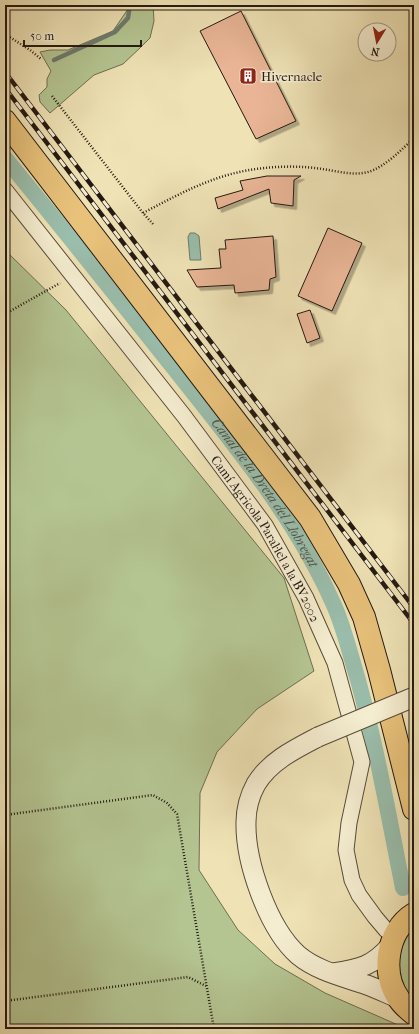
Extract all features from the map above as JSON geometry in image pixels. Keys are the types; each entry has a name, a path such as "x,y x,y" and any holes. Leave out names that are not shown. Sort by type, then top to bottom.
{"main road":[{"path":"5,121 310,518 326,544 349,584 364,617 379,670 414,810"},
{"path":"413,913 393,940 388,971 398,998 414,1014"}],"street":[{"name":"Camí Agricola Paral·lel a la BV2002","path":"5,190 184,416 265,525 306,598 335,663 362,762 349,823 346,850 352,880 359,895 393,940"},
{"path":"398,998 316,966 299,955 280,932 266,907 258,884 246,838 246,821 248,806 252,794 263,774 283,756 318,737 414,697"},
{"path":"333,973 365,967 380,958 393,940"}],"path":[{"path":"5,34 41,59"},
{"path":"52,96 153,224"},
{"path":"143,213 201,183 245,171 265,168 302,167 340,172 367,172 378,168 414,138"},
{"path":"5,314 72,275"},
{"path":"5,815 153,795 167,802 177,814 214,1029"},
{"path":"5,1002 188,977 206,986"}],"green space":[{"path":"128,5 153,5 154,21 150,38 123,64 94,75 50,113 40,102 39,95 47,87 47,79 51,71 40,52 50,50 68,50 113,31 128,9"},
{"path":"5,250 66,310 284,578 314,671 257,709 217,752 200,793 199,870 238,930 275,964 325,993 398,1025 399,1029 5,1029"},
{"path":"414,927 414,1003 402,983 399,974 398,956 401,947"}],"shaded area":[{"path":"190,233 195,233 199,236 201,260 190,260 188,237"}],"building":[{"name":"Hivernacle","path":"241,11 296,121 256,139 200,31"},
{"path":"267,176 301,176 294,180 293,206 271,203 269,189 218,209 215,198 243,190 240,181"},
{"path":"328,228 362,243 332,311 298,296"},
{"path":"273,236 276,277 270,279 269,290 235,293 234,285 197,287 187,270 221,268 219,249 226,249 225,240"},
{"path":"310,310 320,338 307,343 297,314"}],"waterway":[{"path":"54,60 115,32 128,18 130,5"},
{"name":"Canal de la Dreta del Llobregat","path":"5,158 239,451 281,509 317,571 333,603 347,641 358,680 377,758 403,888"}],"railway":[{"path":"5,72 414,608"},
{"path":"5,88 414,624"}],"place":[{"name":"Hivernacle","path":"248,76"}]}
